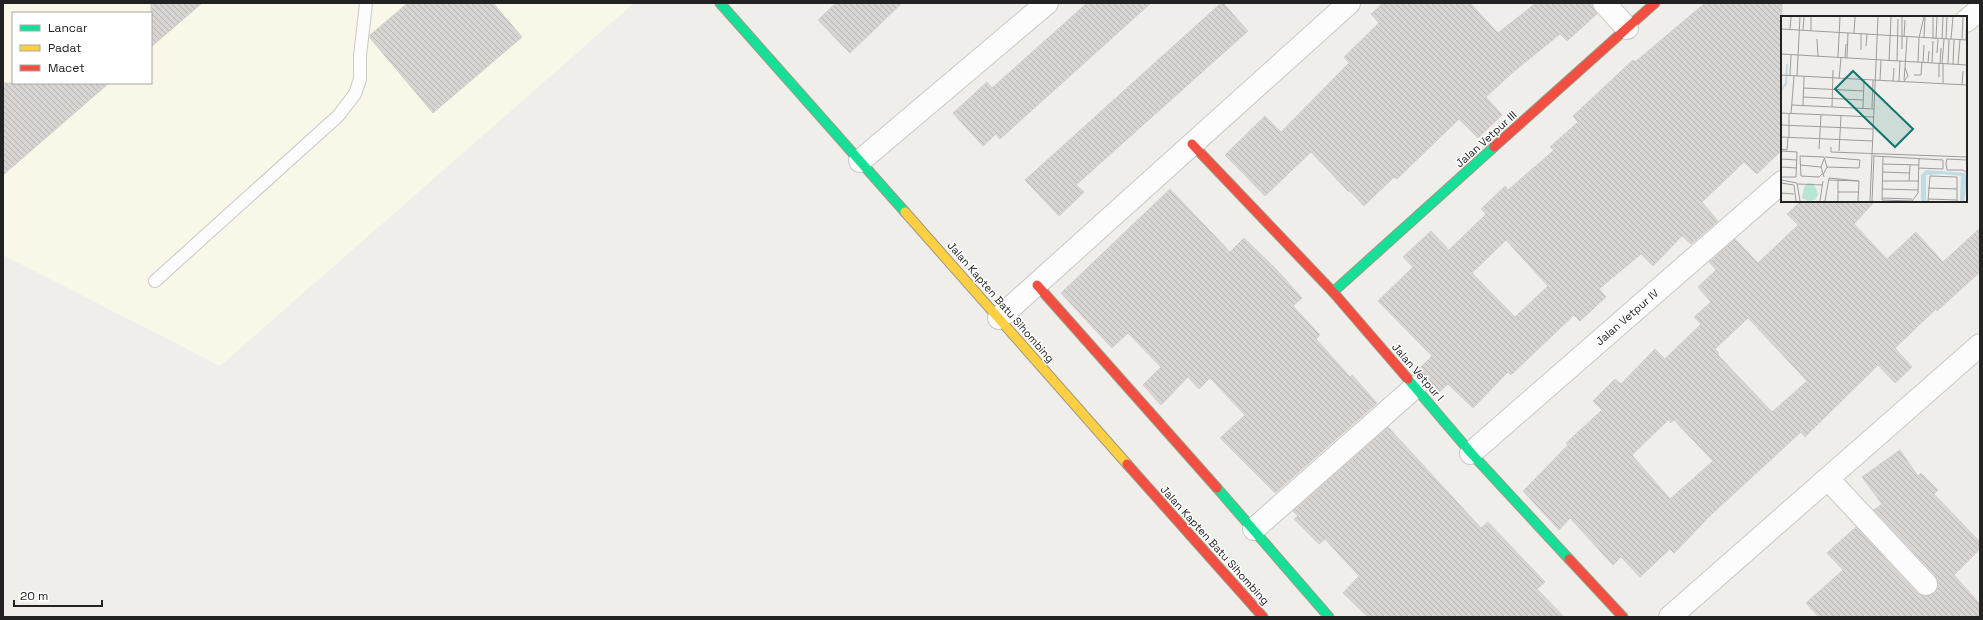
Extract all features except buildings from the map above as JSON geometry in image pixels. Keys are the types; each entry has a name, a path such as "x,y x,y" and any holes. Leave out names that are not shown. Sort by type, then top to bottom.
{"street":[{"name":"Jalan Kapten Batu Sihombing","path":"720,3 1263,617"},
{"path":"860,161 1047,3"},
{"path":"999,318 1038,285 1349,3"},
{"path":"1604,3 1627,28"},
{"name":"Jalan Vetpur III","path":"1333,292 1655,3"},
{"path":"1967,20 1980,9"},
{"name":"Jalan Vetpur I","path":"1192,144 1333,292 1472,452 1623,617"},
{"name":"Jalan Vetpur IV","path":"1472,452 1781,183"},
{"path":"1038,285 1254,529 1329,617"},
{"path":"1670,617 1980,345"},
{"path":"1254,529 1415,387"},
{"path":"1828,479 1926,584"}],"lane":[{"path":"155,281 338,116 355,94 360,79 360,56 366,3"}],"shaded area":[{"path":"3,3 634,3 220,366 3,255"}],"traffic: fast":[{"path":"720,3 905,212"},
{"path":"1333,292 1494,147"},
{"path":"1408,379 1471,453 1569,559"},
{"path":"1217,488 1329,617"}],"traffic: slow":[{"path":"905,212 1127,464"}],"traffic: jam":[{"path":"1494,147 1655,3"},
{"path":"1192,144 1333,292 1408,379"},
{"path":"1037,285 1217,488"},
{"path":"1127,464 1263,617"},
{"path":"1569,559 1623,617"}]}
